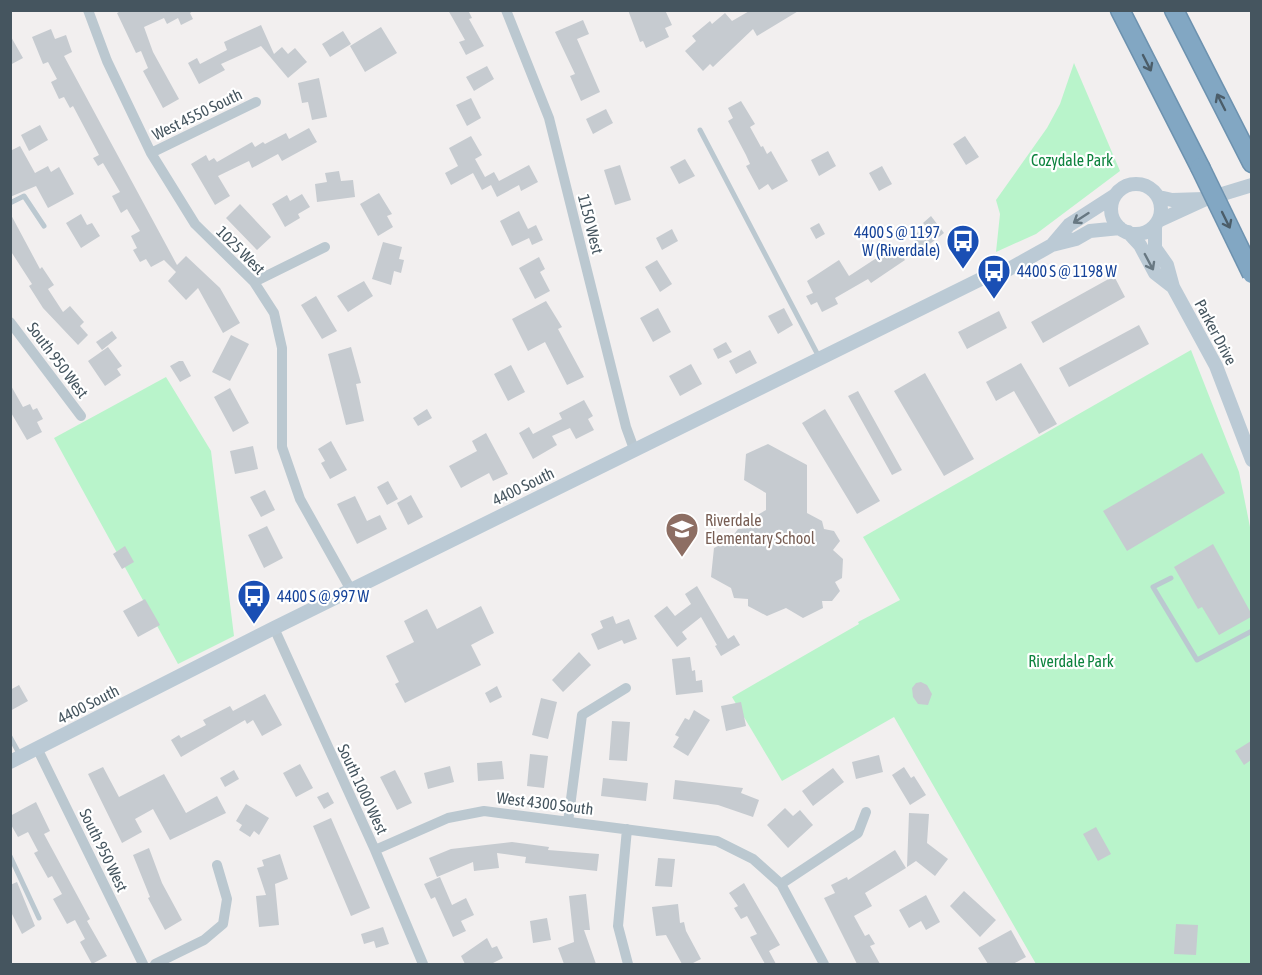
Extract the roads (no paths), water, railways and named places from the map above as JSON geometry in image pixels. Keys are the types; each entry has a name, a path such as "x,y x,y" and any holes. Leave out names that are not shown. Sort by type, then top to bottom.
{"highway":[{"path":"1120,10 1200,167 1251,274"},
{"path":"1174,10 1249,159"}],"street":[{"name":"1025 West","path":"88,10 107,61 151,153 195,225 254,282 274,313 282,348 282,447 300,499 351,590"},
{"name":"1150 West","path":"506,10 549,118 626,427 634,449"},
{"name":"West 4550 South","path":"151,153 256,102"},
{"path":"1052,245 1069,225 1124,187 1136,183 1149,186 1159,197 1162,208 1156,224"},
{"path":"1052,245 1098,228 1143,233 1206,199 1251,185"},
{"path":"1114,196 1112,214 1124,230"},
{"path":"1159,197 1172,200 1206,199"},
{"name":"Parker Drive","path":"1156,224 1154,245 1167,265 1173,287 1216,366 1251,460"},
{"name":"Parker Drive","path":"1124,230 1137,241 1155,273 1173,287"},
{"name":"4400 South","path":"16,759 634,449 985,277 1002,273 1052,245"},
{"path":"254,282 325,247"},
{"name":"South 950 West","path":"10,322 81,416"},
{"name":"South 1000 West","path":"274,628 375,850 423,964"},
{"path":"568,822 582,715 626,688"},
{"name":"South 950 West","path":"37,748 143,964"},
{"name":"West 4300 South","path":"375,850 448,818 484,811 717,841 753,859 781,884 824,964"},
{"path":"781,884 858,832 866,812"},
{"path":"627,829 618,926 628,964"},
{"path":"155,964 204,940 223,924 227,899 217,865"}],"lane":[{"path":"700,130 820,359"},
{"path":"10,203 24,196 44,226"},
{"path":"1171,578 1153,587 1197,660 1251,631"},
{"path":"10,737 16,759"},
{"path":"10,856 39,918"}],"place":[{"name":"4400 S @ 1197 W (Riverdale)","path":"963,270"},
{"name":"4400 S @ 1198 W","path":"994,300"},
{"name":"Riverdale Elementary School","path":"682,558"},
{"name":"4400 S @ 997 W","path":"254,625"}],"park label":[{"name":"Cozydale Park","path":"1072,160"},
{"name":"Riverdale Park","path":"1071,661"}]}
